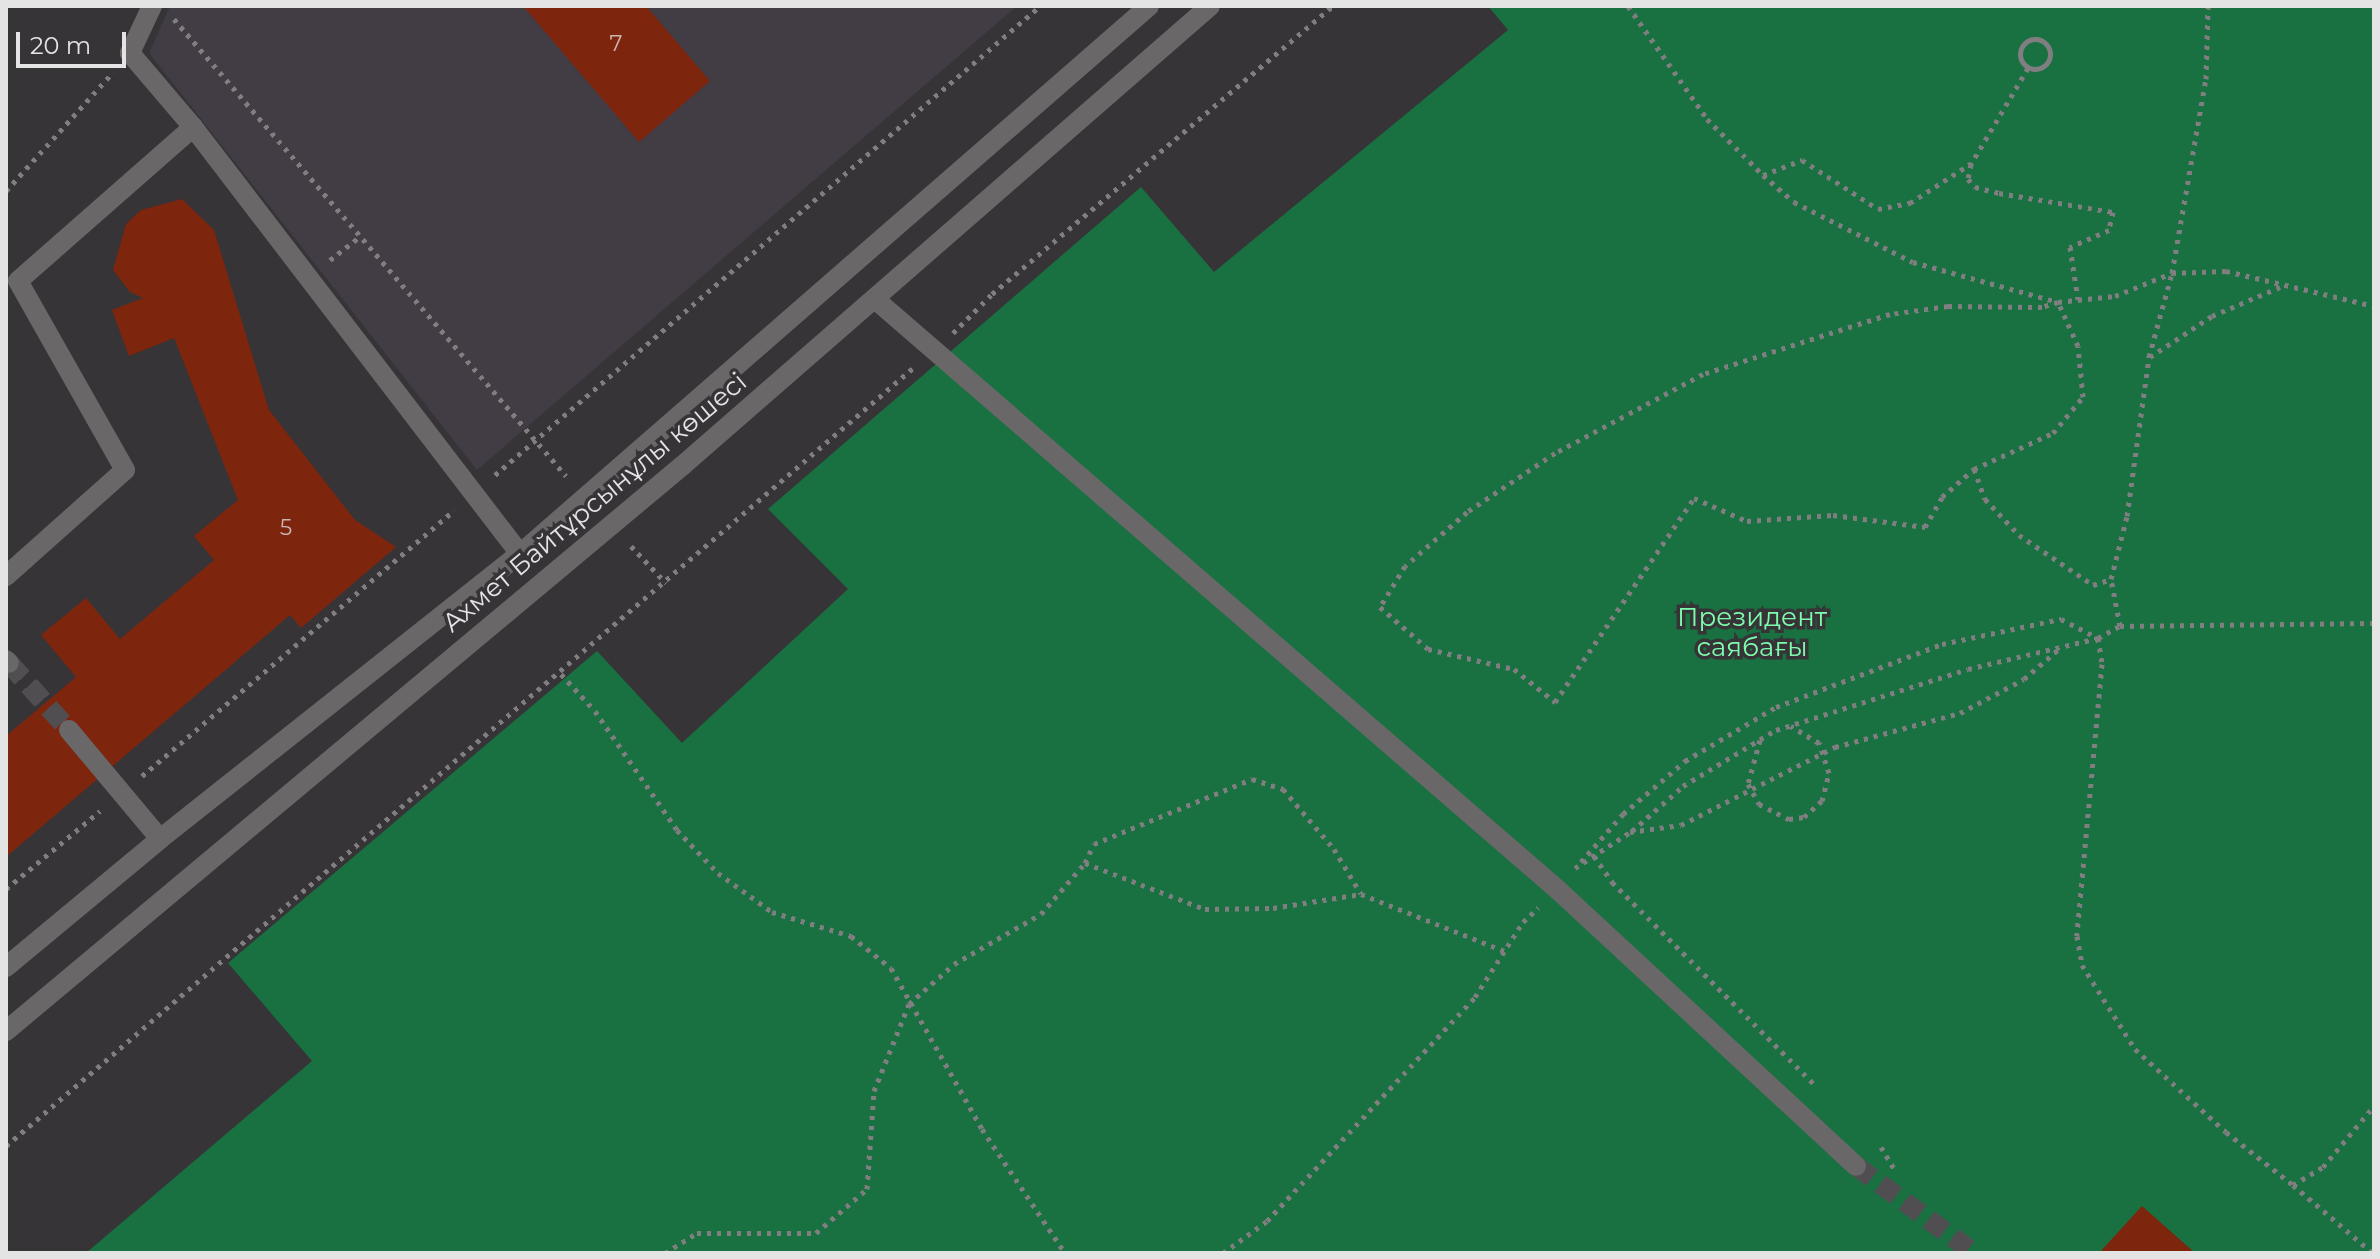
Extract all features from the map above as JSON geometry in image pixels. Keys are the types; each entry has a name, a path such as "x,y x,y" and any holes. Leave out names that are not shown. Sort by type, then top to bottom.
{"street":[{"path":"152,6 130,53 193,127 471,495 520,554"},
{"name":"Ахмет Байтұрсынұлы көшесі","path":"6,967 160,839 520,554 1149,6"},
{"name":"Ахмет Байтұрсынұлы көшесі","path":"6,1031 876,300 1210,6"},
{"path":"6,576 125,470 18,281 193,127"},
{"path":"876,300 1558,890 1856,1166"},
{"path":"69,730 160,839"}],"path":[{"path":"163,6 535,442 586,497"},
{"path":"6,889 535,442 1040,6"},
{"path":"6,1146 561,674 865,405 937,350 992,294 1333,6"},
{"path":"1628,6 1707,119 1794,202 1913,262 2058,302"},
{"path":"2120,626 2111,579 2127,516 2149,357 2172,273 2206,79 2208,6"},
{"path":"2038,39 2049,48 2049,59 2038,69 2028,68 2019,56 2021,47 2038,39"},
{"path":"6,191 130,53"},
{"path":"2028,68 1971,164 1968,179 1975,187 2113,212 2109,230 2070,247 2078,299"},
{"path":"1763,175 1802,160 1878,209 1910,203 1971,164"},
{"path":"307,279 361,236"},
{"path":"2058,302 2078,346 2083,397 2053,433 1974,469 1942,497 1925,527 1833,515 1747,521 1694,498 1555,702 1514,669 1428,649 1380,607 1405,566 1467,512 1555,453 1703,374 1890,314 1948,306 2042,307 2058,302 2115,296 2172,273 2226,271 2280,287 2374,306"},
{"path":"2149,357 2212,316 2280,287"},
{"path":"1974,469 1985,499 2019,535 2093,585 2111,579"},
{"path":"610,525 666,583"},
{"path":"1223,1253 1267,1221 1475,997 1507,952 1523,922 1558,890 1623,814 1685,761 1776,707 1942,644 2061,619 2098,638"},
{"path":"1574,869 1628,833 1683,786 1760,740 1791,726 1968,669 2098,638 2120,626 2374,623"},
{"path":"2098,638 2102,664 2077,936 2082,965 2135,1049 2373,1253"},
{"path":"1628,833 1681,825 1823,753 1960,713 2024,679 2061,647"},
{"path":"561,674 595,711 693,850 745,896 772,912 829,928 872,948 891,968 909,1004 1065,1253"},
{"path":"1760,740 1750,764 1752,791 1759,804 1789,819 1816,811 1828,783 1823,753 1810,736 1791,726"},
{"path":"665,1253 697,1233 816,1233 867,1189 874,1091 909,1004 954,964 1041,914 1085,863 1094,844 1252,779 1283,789 1334,849 1361,894"},
{"path":"1594,856 1612,882 1825,1094"},
{"path":"1085,863 1205,909 1273,908 1361,894 1507,952"},
{"path":"2293,1185 2323,1167 2374,1106"},
{"path":"1870,1137 1895,1170"}],"shaded area":[{"path":"170,6 1017,6 477,470 149,53"}],"green space":[{"name":"Президент саябағы","path":"1488,6 2374,6 2374,1253 86,1253 312,1061 228,963 597,651 682,743 848,589 768,509 1141,187 1214,272 1508,30"}],"building":[{"path":"523,6 646,6 710,81 639,142"},
{"path":"182,199 214,230 269,410 355,520 396,547 301,628 290,615 6,857 6,736 76,677 41,635 86,598 120,639 214,560 194,536 238,500 174,338 129,356 112,310 143,298 130,292 113,270 126,224 141,210"},
{"path":"2142,1206 2195,1253 2099,1253"}],"tunnel":[{"path":"9,663 69,730"},
{"path":"1856,1166 1974,1253"}]}
